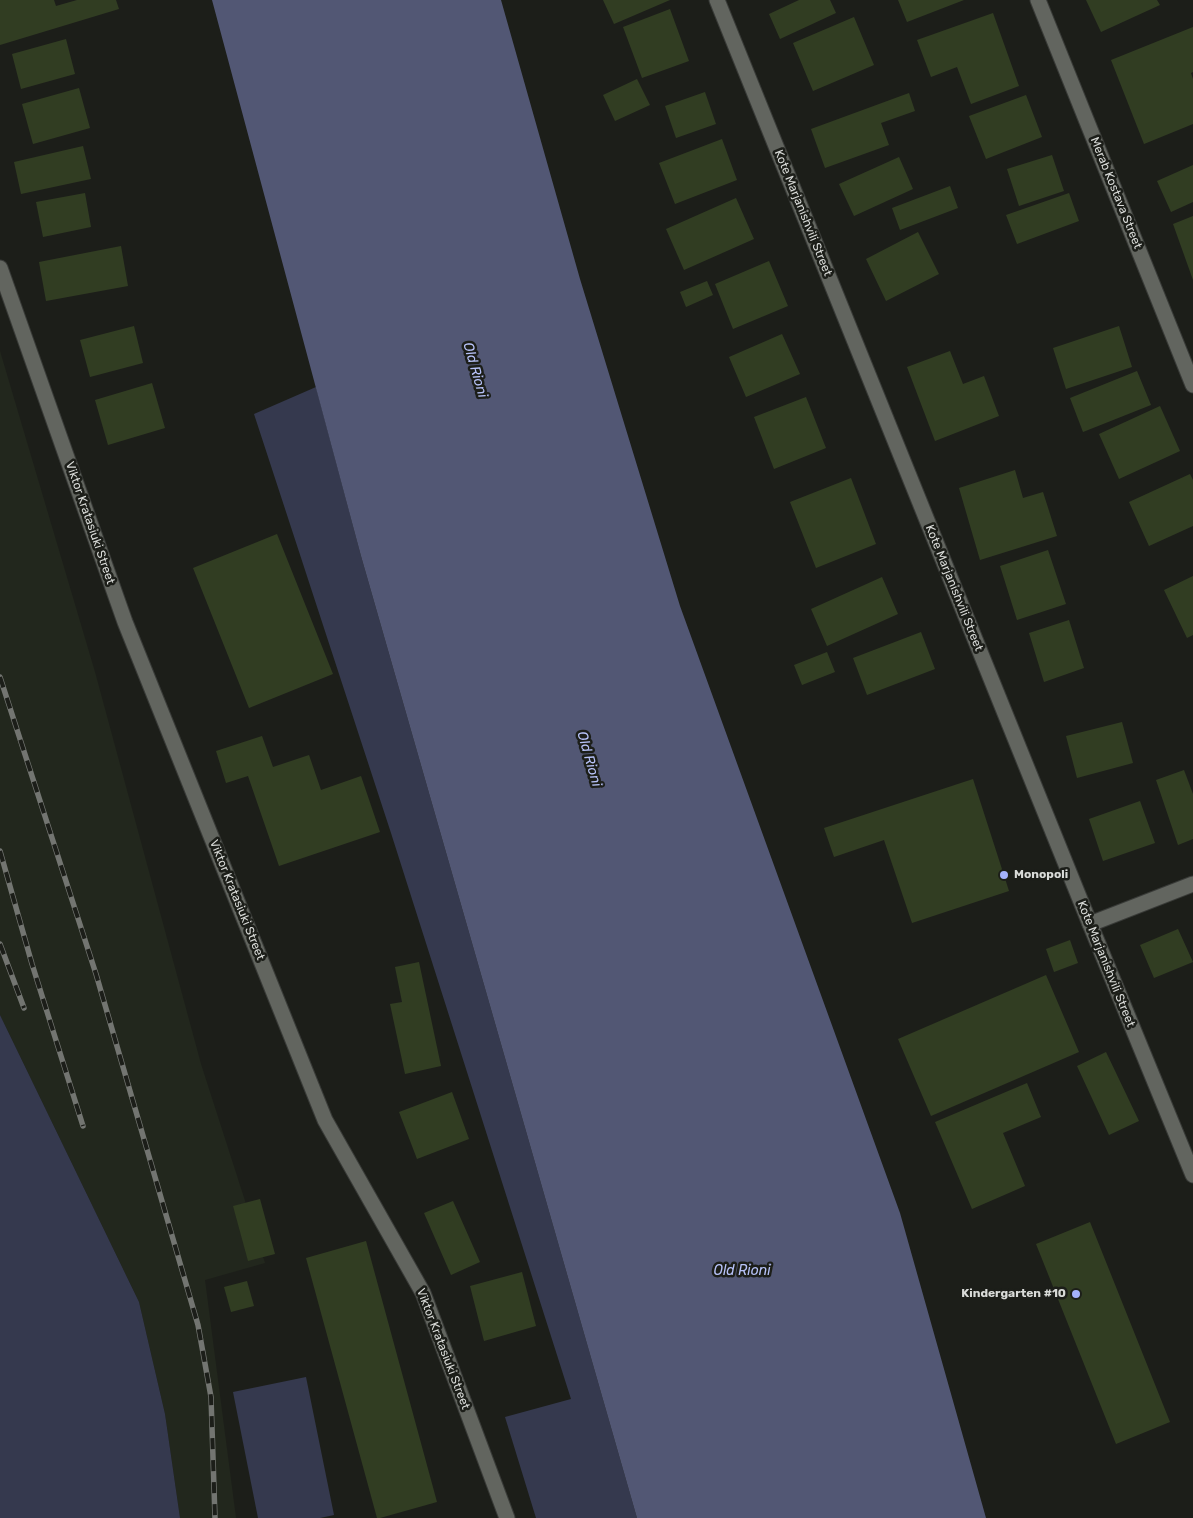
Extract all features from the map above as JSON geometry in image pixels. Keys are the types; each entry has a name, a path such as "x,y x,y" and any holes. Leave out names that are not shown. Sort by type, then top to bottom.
{"street":[{"name":"Kote Marjanishvili Street","path":"717,0 1193,1176"},
{"name":"Merab Kostava Street","path":"1038,0 1193,385"},
{"name":"Viktor Kratasiuki Street","path":"0,268 125,622 326,1120 422,1293 507,1518"},
{"path":"1090,924 1193,884"}],"shaded area":[{"path":"0,351 95,672 201,1064 265,1263 205,1280 236,1518 180,1518 165,1414 139,1302 0,1015"},
{"path":"316,387 361,556 637,1518 536,1518 505,1417 571,1399 391,833 254,414"},
{"path":"0,1015 139,1302 165,1414 180,1518 0,1518"},
{"path":"306,1377 334,1515 320,1518 258,1518 233,1392"}],"water":[{"name":"Old Rioni","path":"212,0 501,0 580,279 680,606 900,1213 986,1518 637,1518 361,556"}],"building":[{"path":"0,0 54,0 56,6 77,0 116,0 119,9 0,45"},
{"path":"603,0 670,0 614,24"},
{"path":"799,0 830,0 836,13 780,39 769,14"},
{"path":"898,0 964,0 907,22"},
{"path":"1086,0 1157,0 1160,5 1101,32"},
{"path":"670,9 689,61 642,78 623,27"},
{"path":"993,13 1019,86 971,104 957,67 931,77 917,40"},
{"path":"854,17 874,65 813,91 793,43"},
{"path":"1193,27 1193,72 1191,73 1193,79 1193,124 1144,144 1111,60"},
{"path":"66,39 75,74 21,89 12,54"},
{"path":"637,79 650,105 615,121 603,95"},
{"path":"79,88 90,128 33,144 22,104"},
{"path":"705,92 716,124 676,138 665,106"},
{"path":"909,93 915,111 881,123 889,145 825,168 811,129"},
{"path":"1026,95 1042,137 986,159 969,116"},
{"path":"722,139 737,180 675,204 659,163"},
{"path":"83,146 91,179 21,194 14,162"},
{"path":"1052,155 1064,191 1019,206 1007,169"},
{"path":"899,157 913,189 854,216 839,184"},
{"path":"1193,165 1193,202 1171,212 1157,181"},
{"path":"950,186 958,208 900,230 892,208"},
{"path":"85,193 91,227 43,237 36,202"},
{"path":"1069,193 1079,221 1017,244 1006,215"},
{"path":"736,198 754,239 684,270 666,229"},
{"path":"1193,216 1193,280 1173,224"},
{"path":"918,232 939,274 886,301 866,259"},
{"path":"121,246 128,286 46,301 39,262"},
{"path":"769,261 788,306 733,329 715,284"},
{"path":"707,281 713,295 686,307 680,292"},
{"path":"134,326 143,363 90,377 80,340"},
{"path":"1119,326 1132,367 1066,389 1053,348"},
{"path":"782,334 800,374 746,397 729,357"},
{"path":"950,351 963,384 984,376 999,416 935,441 907,367"},
{"path":"1137,371 1151,405 1083,432 1070,398"},
{"path":"152,383 165,428 108,445 95,400"},
{"path":"806,397 826,448 774,469 754,417"},
{"path":"1160,406 1180,451 1119,479 1099,434"},
{"path":"1015,470 1023,498 1043,492 1057,536 980,560 959,488"},
{"path":"1190,474 1193,480 1193,526 1149,546 1129,502"},
{"path":"851,478 876,544 816,568 790,502"},
{"path":"277,534 333,674 249,708 193,568"},
{"path":"1048,550 1066,604 1017,620 1000,566"},
{"path":"1193,576 1193,635 1187,638 1164,590"},
{"path":"882,577 898,614 827,646 811,609"},
{"path":"1069,620 1084,668 1044,682 1029,633"},
{"path":"921,632 935,669 867,695 853,658"},
{"path":"827,652 835,672 802,685 794,665"},
{"path":"1122,722 1133,763 1077,778 1066,736"},
{"path":"262,736 273,767 309,755 321,790 361,776 380,832 279,866 248,776 226,783 216,751"},
{"path":"1184,770 1193,794 1193,839 1178,845 1156,780"},
{"path":"973,779 1009,891 912,923 884,840 834,857 824,828"},
{"path":"1140,801 1155,843 1103,861 1089,819"},
{"path":"1178,929 1193,962 1154,978 1140,945"},
{"path":"1070,940 1078,963 1054,972 1046,949"},
{"path":"419,962 441,1066 405,1074 390,1004 402,1002 395,967"},
{"path":"1046,975 1079,1052 931,1116 898,1039"},
{"path":"1106,1052 1139,1121 1109,1135 1077,1066"},
{"path":"1027,1083 1041,1117 1003,1133 1025,1186 972,1209 935,1122"},
{"path":"452,1092 469,1139 417,1159 399,1112"},
{"path":"260,1199 275,1254 248,1261 233,1206"},
{"path":"453,1201 480,1262 451,1275 424,1213"},
{"path":"1090,1222 1170,1422 1116,1444 1036,1244"},
{"path":"366,1241 437,1502 380,1518 377,1518 306,1258"},
{"path":"522,1272 536,1326 484,1341 470,1286"},
{"path":"247,1281 254,1306 231,1312 224,1287"}],"railway":[{"path":"0,677 96,974 198,1325 211,1397 215,1518"},
{"path":"0,851 32,964 83,1126"},
{"path":"0,944 24,1008"}],"place":[{"name":"Monopoli","path":"1004,875"},
{"name":"Kindergarten #10","path":"1076,1294"}]}
